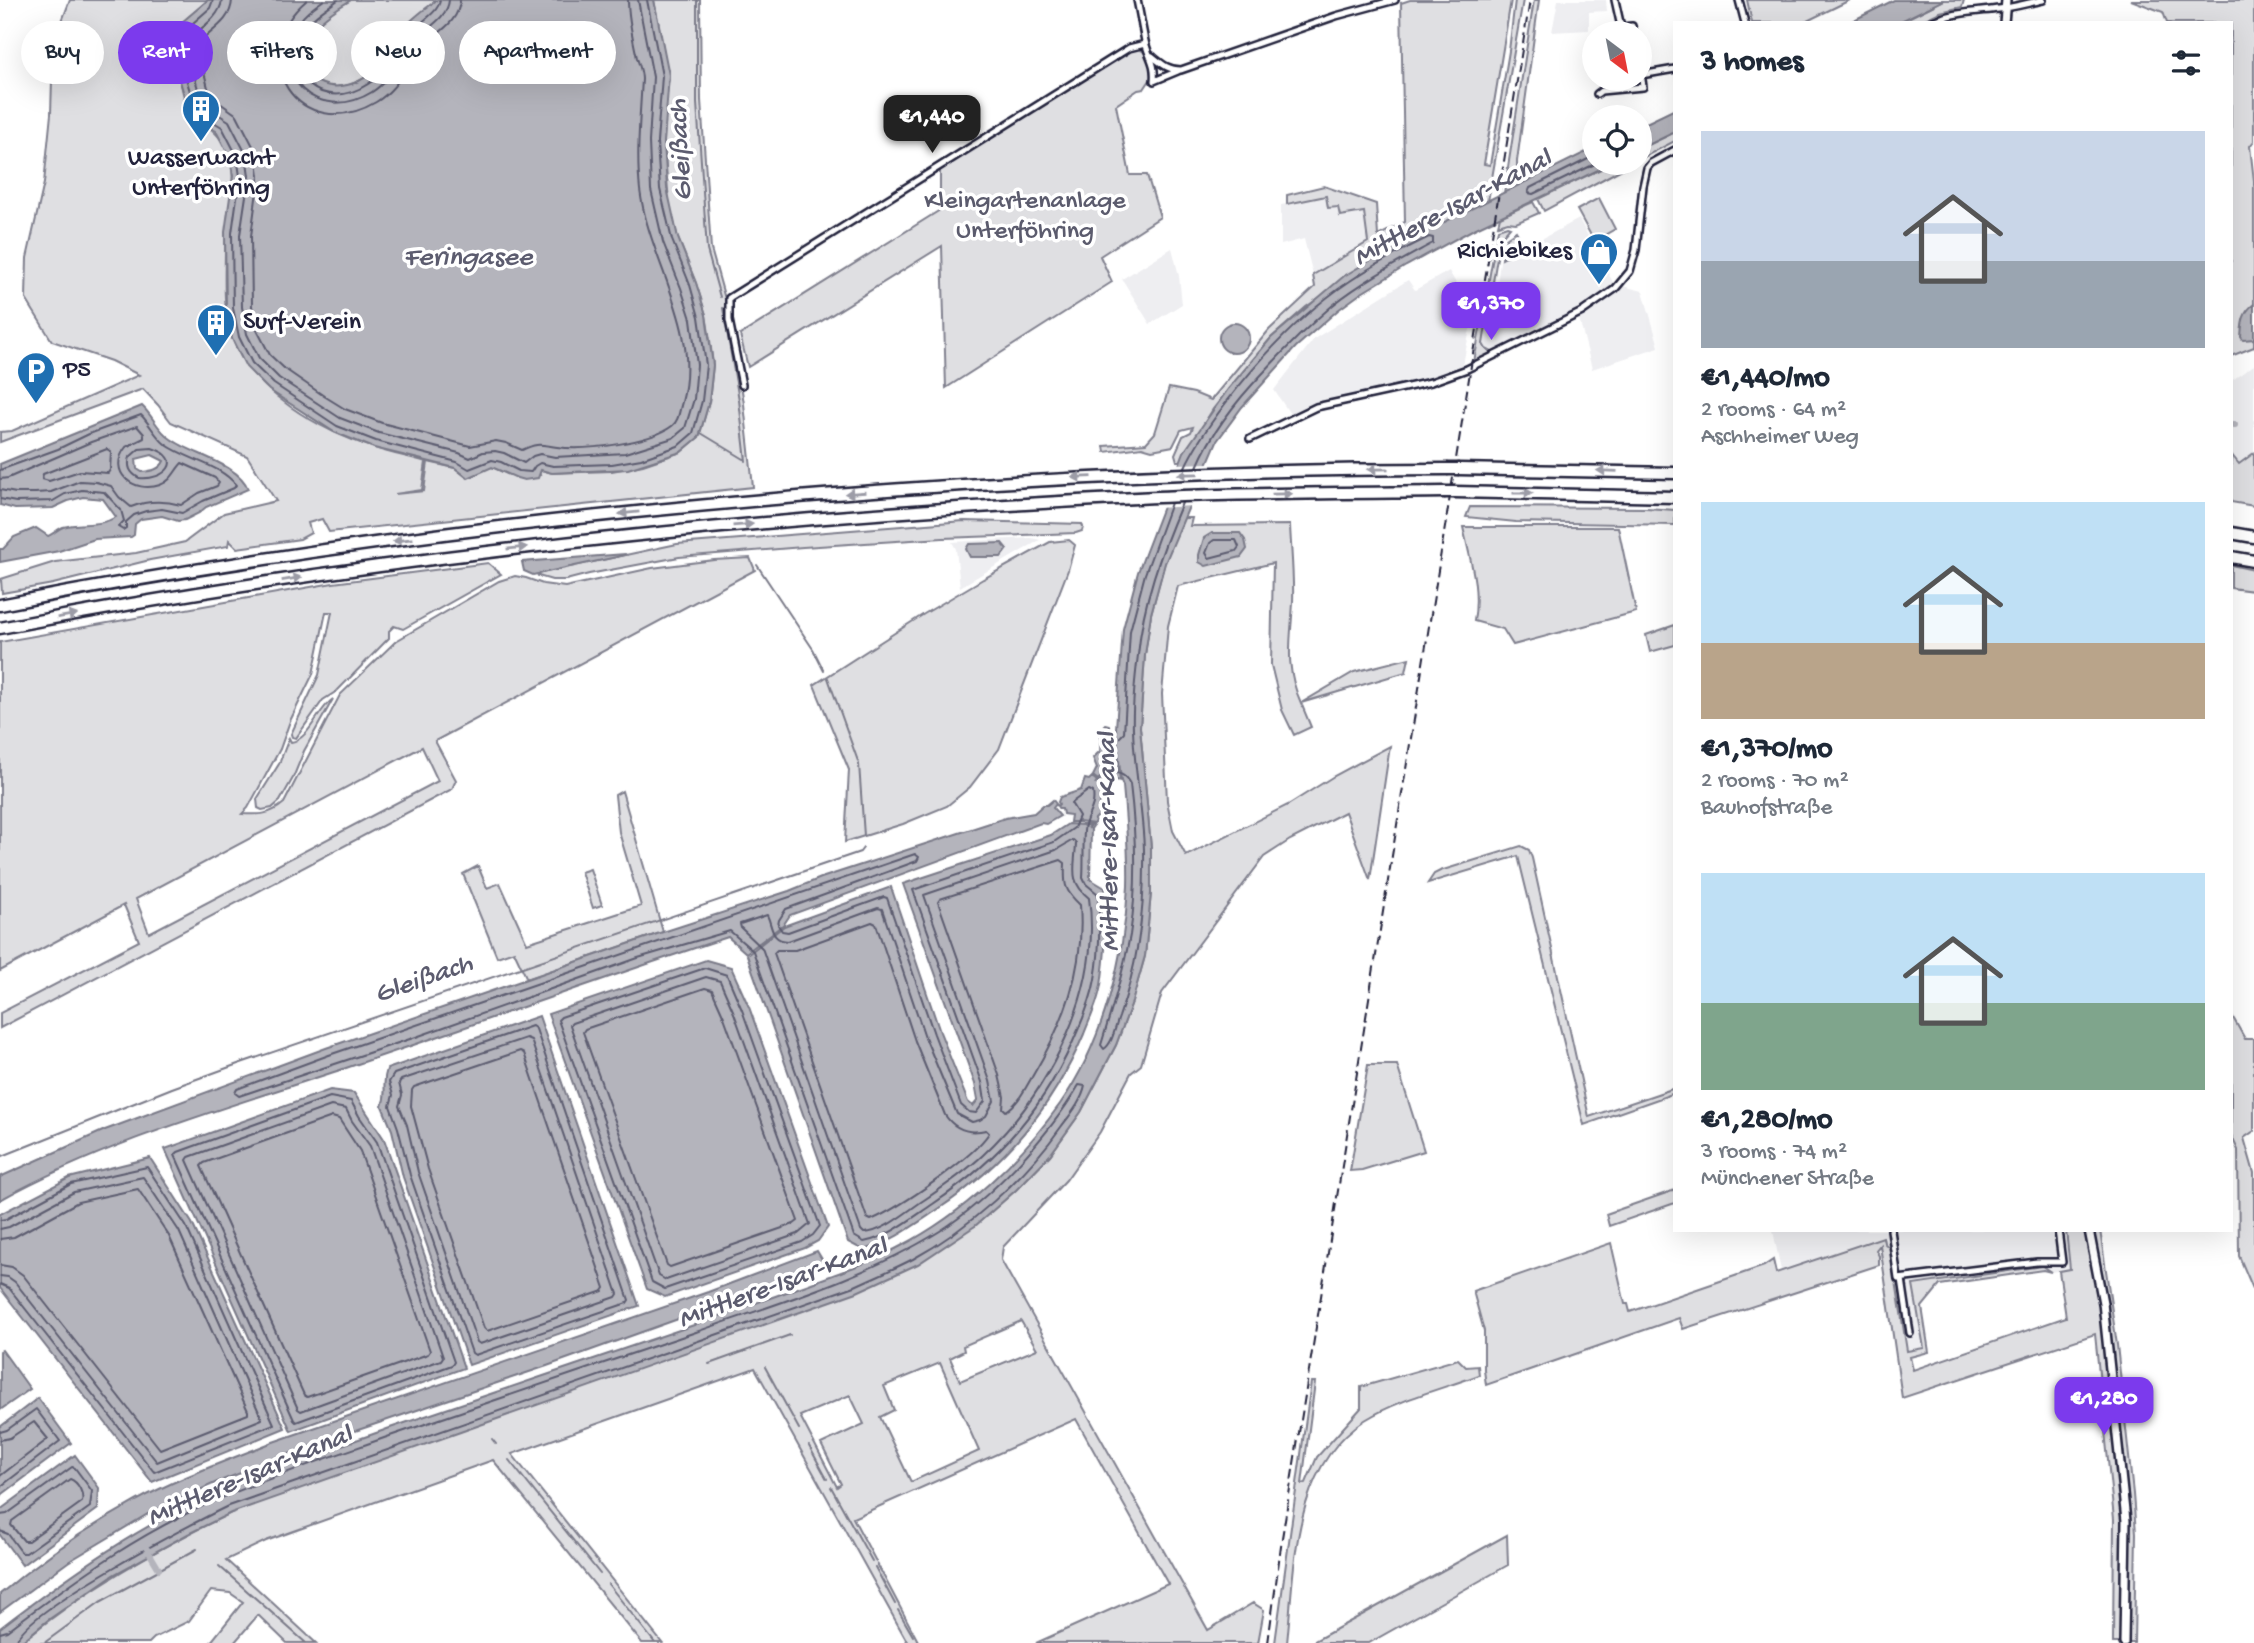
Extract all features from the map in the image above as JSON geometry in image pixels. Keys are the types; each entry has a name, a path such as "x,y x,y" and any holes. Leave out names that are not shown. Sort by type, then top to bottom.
{"highway":[{"path":"0,605 263,559 510,526 749,501 1014,480 1447,469 1673,473"},
{"path":"0,628 214,591 502,550 695,529 924,509 1141,498 1449,492 1673,497"},
{"path":"2233,533 2254,537"},
{"path":"2233,557 2254,561"}],"main road":[{"path":"2090,1232 2103,1303 2126,1521 2124,1643"}],"street":[{"path":"1137,0 1145,44 1152,56 1164,67 1181,70"},
{"path":"1152,56 1154,81 1336,16 1395,0"},
{"path":"1615,0 1620,21"},
{"path":"1739,0 1744,21"},
{"path":"1933,21 1940,17 2006,4 2043,0"},
{"path":"742,385 729,320 729,298 1129,48 1145,44"},
{"path":"1652,73 1673,68"},
{"path":"1597,94 1601,91"},
{"path":"1250,439 1316,407 1431,382 1467,369 1582,312 1615,289 1630,271 1636,250 1647,167 1673,151"},
{"path":"1891,1232 1898,1279 2037,1262 2062,1262 2058,1232"},
{"path":"1902,1279 1910,1333"}],"shaded area":[{"path":"1558,0 1606,0 1607,11 1589,12 1589,21 1582,21 1582,30 1552,32"},
{"path":"1327,196 1338,207 1365,212 1368,242 1313,275 1304,239 1281,245 1281,205"},
{"path":"1579,219 1614,284 1643,291 1659,347 1592,369 1579,318 1483,366 1474,362 1493,353 1485,349 1483,344 1489,305 1495,301 1500,261"},
{"path":"1172,248 1182,304 1150,324 1122,279"},
{"path":"1449,271 1473,314 1461,374 1416,388 1317,409 1294,420 1274,390 1314,339 1408,280 1415,290"},
{"path":"2254,365 2254,453 2239,464 2233,456 2233,380"},
{"path":"1031,538 1040,540 960,587 956,549 952,542"},
{"path":"1773,1232 2066,1232 2070,1269 2051,1272 2041,1267 1916,1287 1926,1349 1901,1355 1883,1237 1781,1271"}],"green space":[{"path":"70,0 208,0 184,21 118,21 118,84 180,84 187,104 224,144 231,162 233,183 226,236 225,303 232,337 241,357 271,392 311,420 355,441 426,462 422,490 395,494 424,491 428,462 455,468 465,476 472,477 492,467 509,475 540,475 539,472 543,470 552,473 612,471 643,465 681,452 699,437 709,402 713,365 706,315 678,238 669,202 664,142 666,89 669,80 654,0 700,0 701,100 711,249 732,324 753,487 329,532 322,519 308,523 311,533 300,539 237,548 229,540 228,546 150,560 53,584 2,593 1,579 55,562 136,553 185,542 224,513 276,501 247,456 171,422 143,389 0,442 0,432 12,431 139,375 111,361 52,341 26,299 27,258 44,183 52,84 104,84 104,21 62,21"},
{"path":"351,0 437,0 412,21 351,21 351,84 345,86 324,84 337,84 337,21 321,21"},
{"path":"1410,0 1511,0 1484,164 1490,165 1515,0 1523,0 1488,201 1388,250 1306,307 1271,338 1251,362 1213,409 1181,461 1177,461 1175,454 1183,436 1191,432 1193,427 1181,430 1173,446 1152,450 1142,447 1105,452 1104,446 1146,443 1155,433 1169,388 1211,400 1269,330 1315,287 1313,275 1368,242 1364,212 1340,216 1338,207 1328,208 1326,196 1287,204 1287,195 1324,186 1376,204 1378,236 1405,222 1401,3"},
{"path":"1534,0 1539,0 1517,161 1517,169 1524,183 1504,193"},
{"path":"1747,0 1850,0 1807,21 1752,21"},
{"path":"1944,0 1964,0 1962,7 1940,12 1921,21 1902,21"},
{"path":"2131,0 2254,0 2254,141 2250,146 2254,181 2254,347 2233,355 2233,21 2166,21 2163,12"},
{"name":"Kleingartenanlage Unterföhring","path":"1134,48 1146,54 1152,77 1144,89 1138,90 1116,105 1130,175 1147,175 1160,217 1100,256 1112,282 946,388 942,246 748,367 740,335 940,210 940,169"},
{"path":"1673,133 1673,142 1652,153 1652,143"},
{"path":"1588,175 1611,175 1544,211 1538,199"},
{"path":"1599,198 1615,229 1594,241 1577,210"},
{"path":"1533,202 1539,213 1516,223 1498,225 1500,217"},
{"path":"1510,227 1502,236 1499,245 1483,344 1494,353 1474,362 1498,229"},
{"path":"1516,231 1525,247 1502,259 1506,238"},
{"path":"2254,453 2254,506 2233,502 2233,456 2239,464"},
{"path":"1470,507 1646,508 1673,510 1673,525 1516,522 1466,517"},
{"path":"1183,518 1192,518 1190,526 1290,525 1293,593 1290,665 1311,727 1294,735 1282,710 1271,665 1273,563 1178,586 1168,626 1162,694 1167,801 1173,831 1186,856 1288,805 1390,746 1370,880 1345,812 1290,840 1264,857 1162,993 1141,1065 1131,1073 1100,1132 1066,1180 1003,1247 1001,1260 1208,1630 1253,1603 1264,1610 1258,1643 1036,1643 1168,1584 1076,1419 853,1518 919,1643 908,1643 755,1368 512,1454 662,1643 642,1643 493,1460 266,1541 226,1560 316,1643 287,1643 258,1615 234,1643 210,1643 243,1602 230,1593 211,1591 189,1621 149,1643 20,1643 70,1605 121,1572 231,1513 975,1226 1016,1190 1050,1155 1081,1112 1116,1045 1145,956 1151,893 1151,848 1140,727 1151,614 1165,562","holes":["1021,1321 1037,1349 960,1381 950,1358 964,1351 963,1346","940,1363 979,1451 911,1482 880,1417 894,1410 884,1386","850,1395 864,1424 821,1444 841,1484 837,1487 800,1416"]},
{"path":"964,521 1082,524 1083,527 1082,531 1076,533 943,538 679,557 566,580 552,580 537,574 677,544"},
{"path":"1463,527 1618,527 1636,612 1513,645 1503,629 1474,621 1475,585"},
{"path":"1069,540 1075,545 1068,570 999,749 970,787 947,806 903,824 845,842 849,770 814,685 983,579 1050,542"},
{"path":"750,558 755,570 435,741 456,780 452,789 0,1028 0,1013 139,941 124,905 0,971 0,642 333,583 488,563 501,574 403,629 394,626 389,631 389,638 337,691 323,700 296,738 292,737 291,734 319,675 332,612 326,612 313,674 290,721 280,749 248,808 242,814 260,814 274,810 284,803 340,695 396,641 499,581 515,576 565,587 652,568","holes":["422,747 438,781 149,933 136,899"]},
{"path":"2233,565 2254,570 2254,591 2233,588"},
{"path":"1673,626 1673,646 1650,652 1646,635"},
{"path":"1409,658 1406,672 1301,703 1354,672"},
{"path":"333,699 280,801 272,808 258,808 257,799 279,764 289,738 291,742 303,736"},
{"path":"622,791 663,932 527,979 514,951 497,957 463,874 478,866 487,888 500,883 527,943 641,906 619,832 615,795"},
{"path":"1521,846 1529,850 1589,1117 1673,1089 1673,1094 1584,1125 1518,856 1428,883 1434,874"},
{"path":"590,869 602,905 593,908 581,872"},
{"path":"2233,1018 2245,1039 2254,1039 2254,1131 2244,1138 2254,1173 2254,1291 2239,1256 2238,1150 2233,1139"},
{"path":"1368,1065 1397,1065 1424,1151 1362,1170 1350,1171"},
{"path":"1673,1191 1673,1204 1609,1226 1606,1214"},
{"path":"2066,1232 2100,1232 2117,1345 2133,1494 2136,1533 2134,1643 2113,1643 2114,1519 2095,1334 1902,1398 1880,1245 1876,1250 1879,1265 1683,1329 1679,1318 1486,1385 1484,1331 1473,1291 1611,1243 1625,1304 1628,1304 1630,1312 1764,1266 1773,1260 1776,1273 1883,1237 1884,1243 1891,1249 1907,1351 1924,1348 1913,1285 2042,1266 2051,1272 2043,1270 1940,1285 1922,1307 1929,1352 1910,1357 1913,1370 2066,1317 2059,1271 2070,1269"},
{"path":"1458,1359 1466,1367 1478,1366 1479,1375 1406,1400 1365,1420 1341,1440 1323,1464 1310,1491 1302,1520 1292,1582 1287,1643 1275,1643 1311,1382 1315,1382 1302,1484 1306,1483 1317,1457 1361,1408 1361,1387"},
{"path":"1507,1535 1508,1565 1369,1643 1311,1643"}],"water":[{"name":"Feringasee","path":"208,0 351,0 321,21 227,21 227,84 445,84 445,21 411,21 437,0 654,0 669,75 664,142 667,188 678,238 706,315 713,365 709,402 699,437 681,452 628,469 552,473 541,470 538,478 524,480 492,467 468,478 455,468 374,448 334,432 269,390 246,367 232,339 226,309 225,232 233,176 230,158 216,131 202,123 186,101 181,84 213,84 213,21 183,21"},
{"path":"1894,0 1944,0 1901,21 1852,21"},
{"path":"1673,110 1673,133 1652,143 1652,120"},
{"path":"1582,154 1582,175 1588,175 1472,230 1406,266 1338,310 1296,347 1242,407 1217,441 1165,563 1151,614 1145,655 1140,727 1151,848 1151,893 1145,956 1116,1045 1081,1112 1050,1155 1016,1190 975,1226 918,1264 857,1292 231,1513 113,1575 20,1643 0,1643 0,1628 52,1589 106,1552 191,1504 304,1458 700,1323 867,1262 890,1252 946,1218 968,1202 1008,1165 1044,1125 1075,1081 1109,1000 1122,942 1128,886 1126,823 1116,728 1123,629 1138,572 1184,452 1228,389 1271,338 1344,276 1388,250"},
{"path":"2254,304 2254,339 2243,340 2243,319"},
{"path":"1234,323 1240,324 1248,332 1248,344 1240,352 1234,353 1228,352 1220,344 1219,338 1220,332 1228,324"},
{"path":"142,406 166,436 225,466 243,480 248,489 206,507 185,520 178,521 162,516 141,519 135,524 134,535 131,537 95,539 59,551 0,562 0,549 14,537 36,528 48,536 63,527 103,522 116,517 103,499 83,497 53,508 15,509 0,505 0,464","holes":["152,455 164,461 152,470 142,472 137,469 136,459"]},
{"path":"1212,533 1240,533 1247,549 1241,557 1206,566 1199,562 1199,555 1204,538"},
{"path":"1002,543 1007,549 1001,557 970,557 966,549 969,544"},
{"path":"625,554 533,575 524,571 522,562"},
{"path":"1105,724 1109,725 1110,734 1115,732 1120,781 1112,779 1103,785 1099,781 1101,777 1098,780 1093,776 1097,768 1093,758 1100,751 1101,733"},
{"path":"1092,777 1097,781 1095,784 1097,782 1102,786 1099,815 1094,824 1079,820 1070,822 1071,815 1063,814 1062,809 1057,806 1060,797 1081,790 1085,779"},
{"path":"1053,800 1056,804 1053,808 1060,816 1046,824 1041,823 790,915 784,924 746,953 728,937 170,1126 84,1160 0,1200 0,1177 105,1130 326,1048 821,878 1005,818 1034,813"},
{"path":"1068,824 1084,827 1088,825 1089,829 1090,825 1093,826 1090,879 1105,888 1106,933 1102,978 1095,1007 1084,1034 1057,1087 1024,1133 1005,1154 961,1193 937,1210 883,1243 863,1250 848,1242 747,955 784,926 891,887 940,1032 968,1102 973,1106 978,1100 975,1084 903,884 1051,835"},
{"path":"706,960 731,967 749,1007 828,1227 818,1241 805,1248 665,1297 647,1289 548,1014"},
{"path":"539,1016 639,1306 469,1365 403,1177 392,1130 382,1106 385,1075 387,1069"},
{"path":"330,1090 354,1093 384,1139 464,1368 291,1431 165,1149"},
{"path":"150,1158 192,1223 285,1428 152,1482 0,1288 0,1214 69,1178"},
{"path":"817,1251 826,1266 547,1366 302,1449 215,1483 148,1514 68,1562 0,1612 0,1594 48,1556 116,1512 185,1477 273,1442 708,1292"},
{"path":"2,1350 30,1389 0,1410 0,1351"},
{"path":"38,1398 71,1443 0,1496 0,1427"},
{"path":"75,1455 99,1488 98,1509 22,1565 0,1535 0,1510"}],"pier":[{"path":"1210,463 1192,506 1157,508 1176,464"}],"waterway":[{"name":"Gleißach","path":"697,0 697,103 707,250 720,297"},
{"name":"Gleißach","path":"723,308 739,400 746,461"},
{"path":"701,433 744,459"},
{"name":"Gleißach","path":"757,565 813,649 824,671"},
{"name":"Gleißach","path":"828,678 859,764 864,836"},
{"name":"Gleißach","path":"0,1157 238,1064 860,852 863,848"},
{"path":"709,1364 790,1335"},
{"path":"765,1367 799,1429"},
{"path":"492,1439 496,1444"},
{"path":"809,1446 827,1479"},
{"path":"509,1460 600,1574"},
{"path":"831,1487 872,1561"},
{"path":"147,1549 159,1569"},
{"path":"44,1643 100,1602 197,1549"},
{"path":"219,1566 306,1643"},
{"path":"875,1567 895,1604"},
{"path":"608,1584 655,1643"},
{"path":"898,1610 913,1636"}],"railway":[{"path":"1268,1643 1282,1538 1530,0"}],"place":[{"name":"Wasserwacht Unterföhring","path":"201,143"},
{"name":"Richiebikes","path":"1599,286"},
{"name":"Surf-Verein","path":"216,357"},
{"name":"P5","path":"36,405"}],"water label":[{"name":"Mittlere-Isar-Kanal","path":"1453,209"},
{"name":"Mittlere-Isar-Kanal","path":"1110,842"},
{"name":"Mittlere-Isar-Kanal","path":"783,1284"},
{"name":"Mittlere-Isar-Kanal","path":"250,1477"}]}
